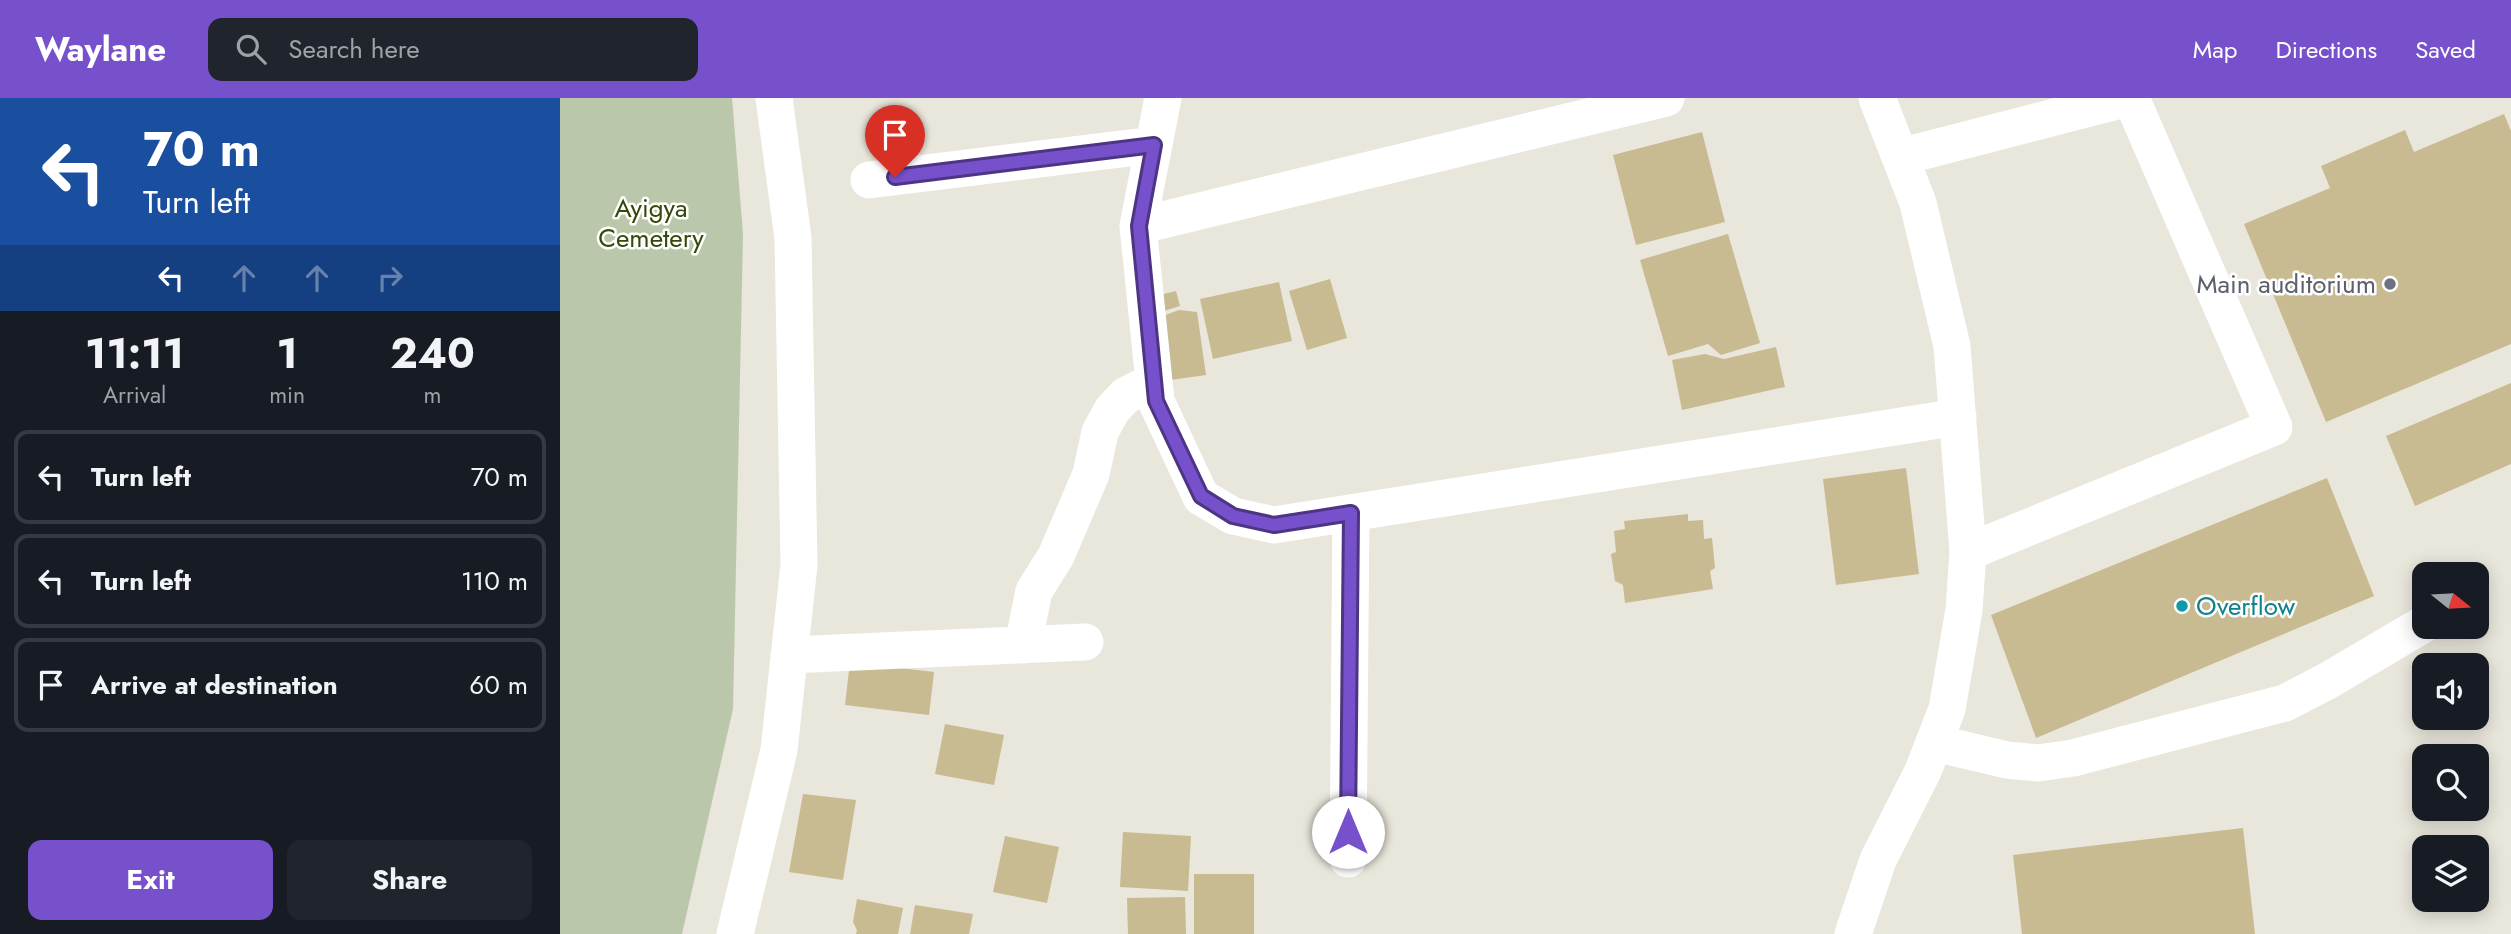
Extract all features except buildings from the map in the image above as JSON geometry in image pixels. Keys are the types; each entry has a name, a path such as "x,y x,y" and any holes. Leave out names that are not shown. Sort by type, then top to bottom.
{"street":[{"path":"735,934 779,750 799,565 793,238 774,98"},
{"path":"1163,98 1139,226 1156,401 1201,496 1233,516 1274,525 1958,417"},
{"path":"1139,226 1666,98"},
{"path":"1853,934 1878,860 1935,743 1947,709 1964,610 1968,552 1952,346 1918,203 1877,98"},
{"path":"1900,157 2129,98 2274,427 1968,552"},
{"path":"869,180 1154,145"},
{"path":"1023,645 1034,592 1056,556 1091,474 1100,432 1112,410 1125,396 1154,381"},
{"path":"1348,859 1351,513"},
{"path":"1935,743 2007,760 2038,763 2073,758 2285,703 2412,631"},
{"path":"789,656 1085,642"}],"green space":[{"name":"Ayigya Cemetery","path":"560,98 732,98 743,234 733,709 682,934 560,934"}],"place":[{"name":"Main auditorium","path":"2390,284"},
{"name":"Overflow","path":"2182,606"}],"route":[{"path":"895,177 1154,145 1139,226 1156,401 1201,496 1233,516 1274,525 1351,513 1348,832"}]}
